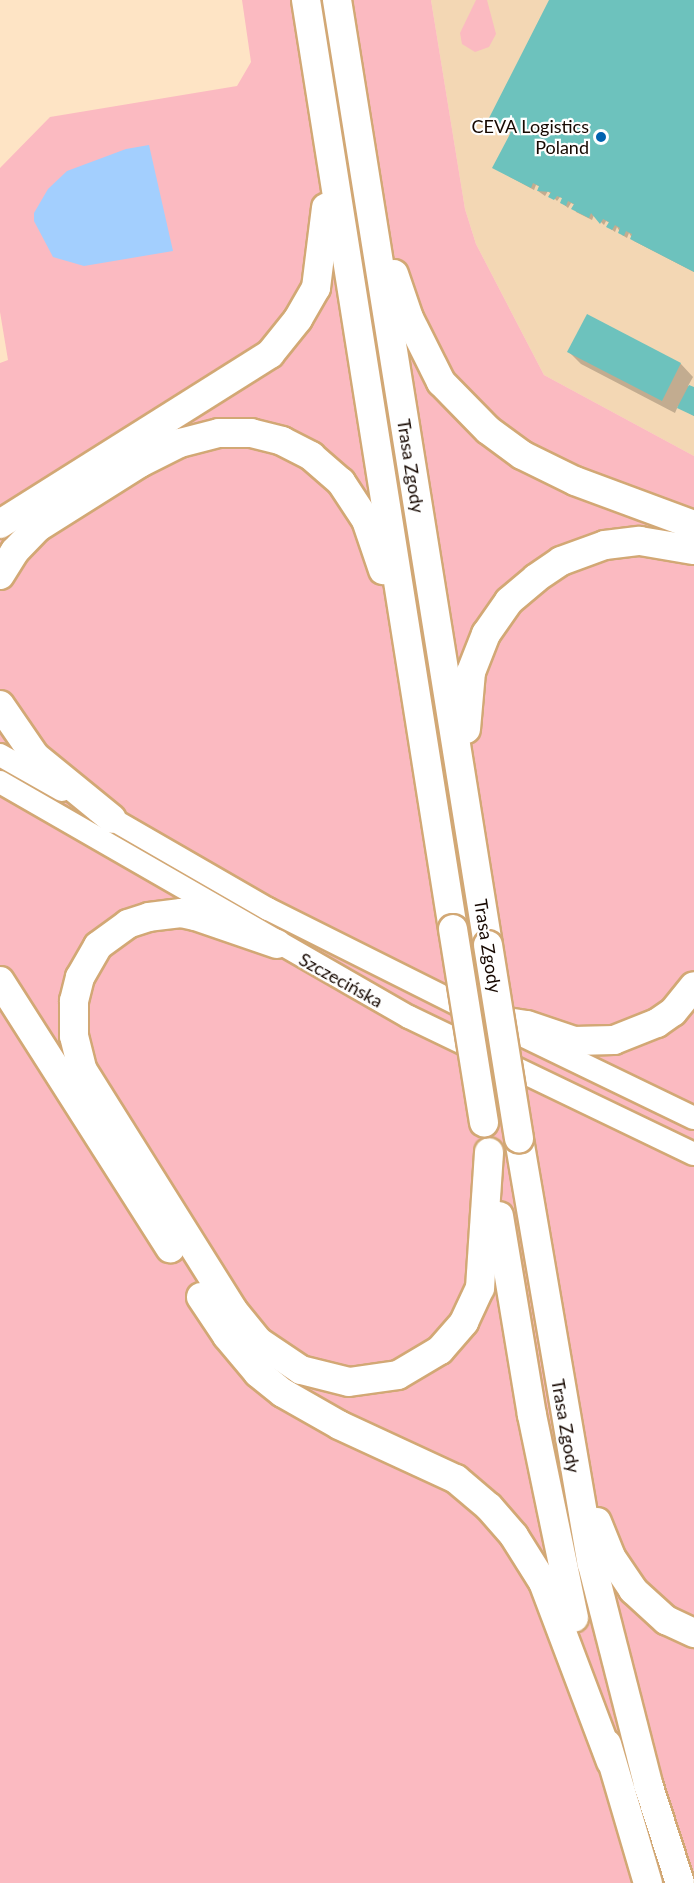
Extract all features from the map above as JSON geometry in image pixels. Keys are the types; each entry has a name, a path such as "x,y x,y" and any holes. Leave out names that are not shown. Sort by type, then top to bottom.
{"highway":[{"name":"Trasa Zgody","path":"306,0 530,1403 564,1579 611,1762 648,1883"},
{"name":"Trasa Zgody","path":"337,0 562,1408 592,1564 645,1772 680,1883"},
{"path":"0,524 237,378 270,354 298,319 316,288 324,243 322,101"},
{"path":"365,174 409,318 441,382 461,405 522,455 574,481 694,525"},
{"path":"0,575 15,551 37,528 180,442 219,433 251,433 282,441 311,456 341,482 366,520 415,688"},
{"path":"471,839 465,705 471,672 486,634 509,601 561,561 605,545 640,541 694,549"},
{"path":"0,705 35,756 112,819"},
{"path":"277,944 181,913 149,917 128,924 98,946 80,976 74,1001 74,1036 82,1069 220,1290 258,1341 301,1370 349,1382 398,1375 440,1350 464,1322 480,1288 489,1152"},
{"path":"0,981 227,1336 258,1373 310,1410 456,1479 489,1507 514,1536 543,1582 611,1762"},
{"path":"488,1019 527,1025 574,1041 614,1040 657,1023 694,986"},
{"path":"562,1408 611,1557 633,1590 666,1620 694,1633"}],"main road":[{"name":"Szczecińska","path":"0,755 268,909 488,1019 694,1118"},
{"name":"Szczecińska","path":"0,782 277,944 409,1017 694,1155"}],"shaded area":[{"path":"242,0 431,0 465,209 476,244 544,375 694,456 694,1883 0,1883 0,363 8,360 0,312 0,168 50,117 237,86 251,62"},
{"path":"431,0 694,0 694,456 544,375 476,244 465,209"},
{"path":"476,0 487,0 496,34 489,47 475,52 462,44 460,33"}],"water":[{"path":"149,145 173,251 84,266 53,257 34,221 34,213 48,189 67,171 126,149"}],"building":[{"name":"CEVA Logistics Poland","path":"549,0 694,0 694,272 630,239 632,234 626,231 624,236 618,233 620,228 615,225 612,230 606,227 609,222 603,219 600,224 591,213 589,218 571,209 574,204 568,201 566,206 560,203 562,198 557,196 554,200 548,197 551,192 537,191 539,186 533,183 531,188 492,168 511,132 488,120"},
{"path":"587,314 681,363 662,401 567,352"},
{"path":"689,385 694,387 694,416 677,408"}],"place":[{"name":"CEVA Logistics Poland","path":"601,137"}]}
